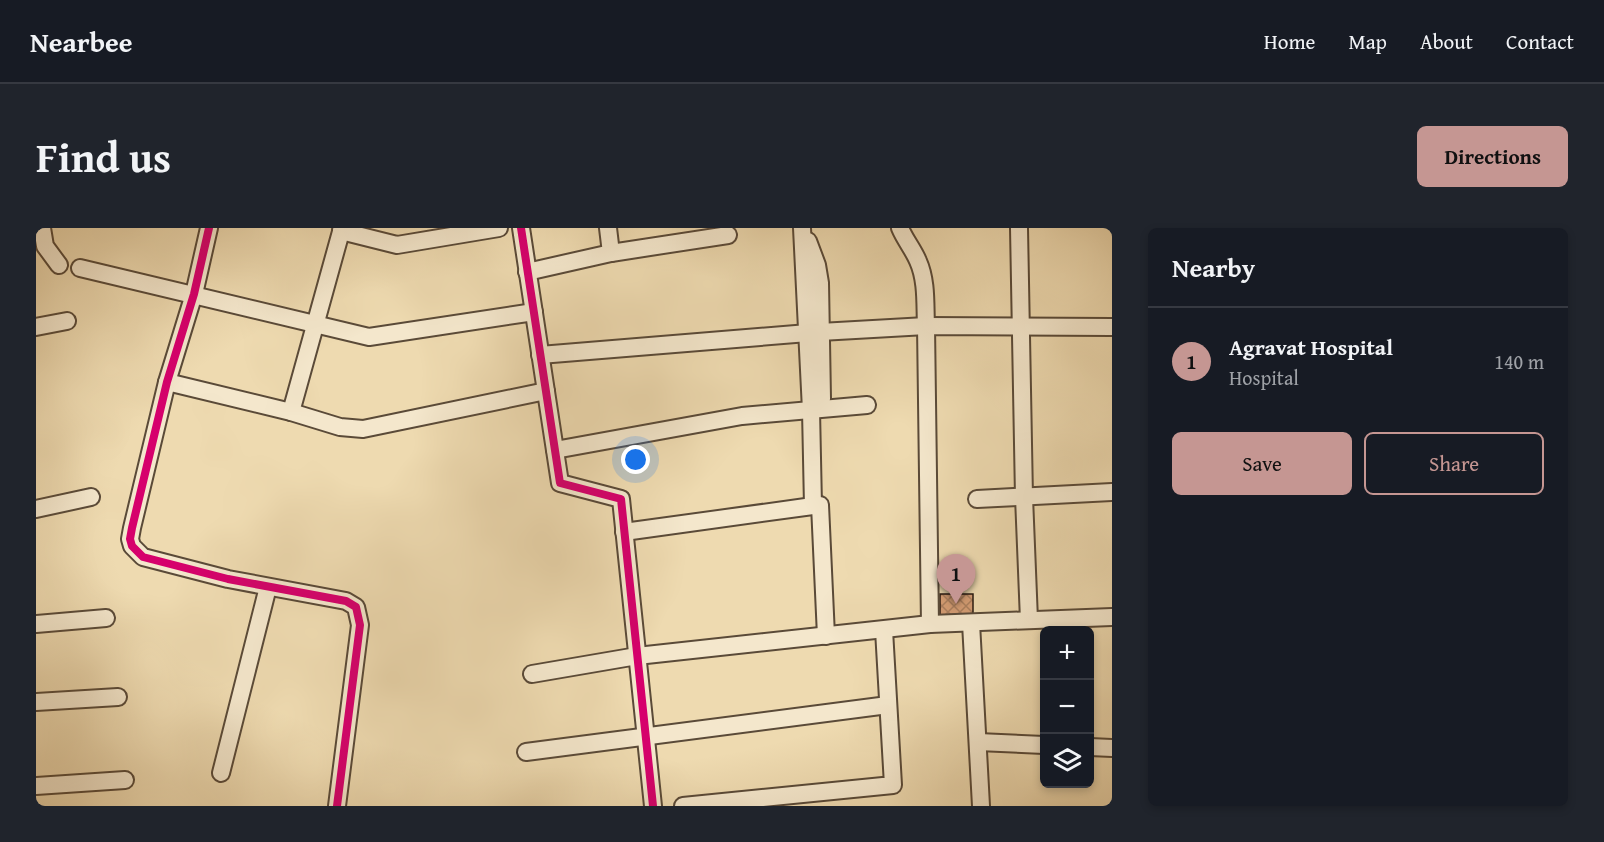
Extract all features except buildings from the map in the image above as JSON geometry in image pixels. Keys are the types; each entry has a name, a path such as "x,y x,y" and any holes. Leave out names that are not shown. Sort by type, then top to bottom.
{"street":[{"path":"42,228 45,246 59,265"},
{"path":"209,228 194,294 167,382 130,539 132,546 142,557 228,579 346,601 356,607 360,625 337,806"},
{"path":"291,412 342,230 397,245 498,228"},
{"path":"521,228 560,483 621,499 653,806"},
{"path":"608,228 611,253"},
{"path":"803,228 818,271 814,332 817,409 813,506"},
{"path":"900,228 921,270 926,326 930,624"},
{"path":"1019,228 1024,497 1029,620"},
{"path":"528,272 611,253 728,235"},
{"path":"80,268 369,337 534,312"},
{"path":"36,327 67,321"},
{"path":"540,355 814,332 926,326 1112,327"},
{"path":"167,382 291,412 340,427 363,429 546,391"},
{"path":"555,450 742,416 867,405"},
{"path":"977,499 1112,492"},
{"path":"36,509 91,497"},
{"path":"624,532 820,505 826,636"},
{"path":"221,773 268,587"},
{"path":"532,674 637,656 930,624 1112,617"},
{"path":"36,624 106,618"},
{"path":"971,623 981,806"},
{"path":"683,806 893,784 884,630"},
{"path":"36,702 118,697"},
{"path":"526,752 888,705"},
{"path":"978,742 1040,745"},
{"path":"1094,747 1112,748"},
{"path":"36,786 125,780"}],"cycle path":[{"path":"209,228 194,294 167,382 130,539 132,546 143,557 228,579 346,601 356,607 360,625 337,806"},
{"path":"521,228 560,483 621,499 653,806"}],"place":[{"name":"Agravat Hospital","path":"956,604"}]}
